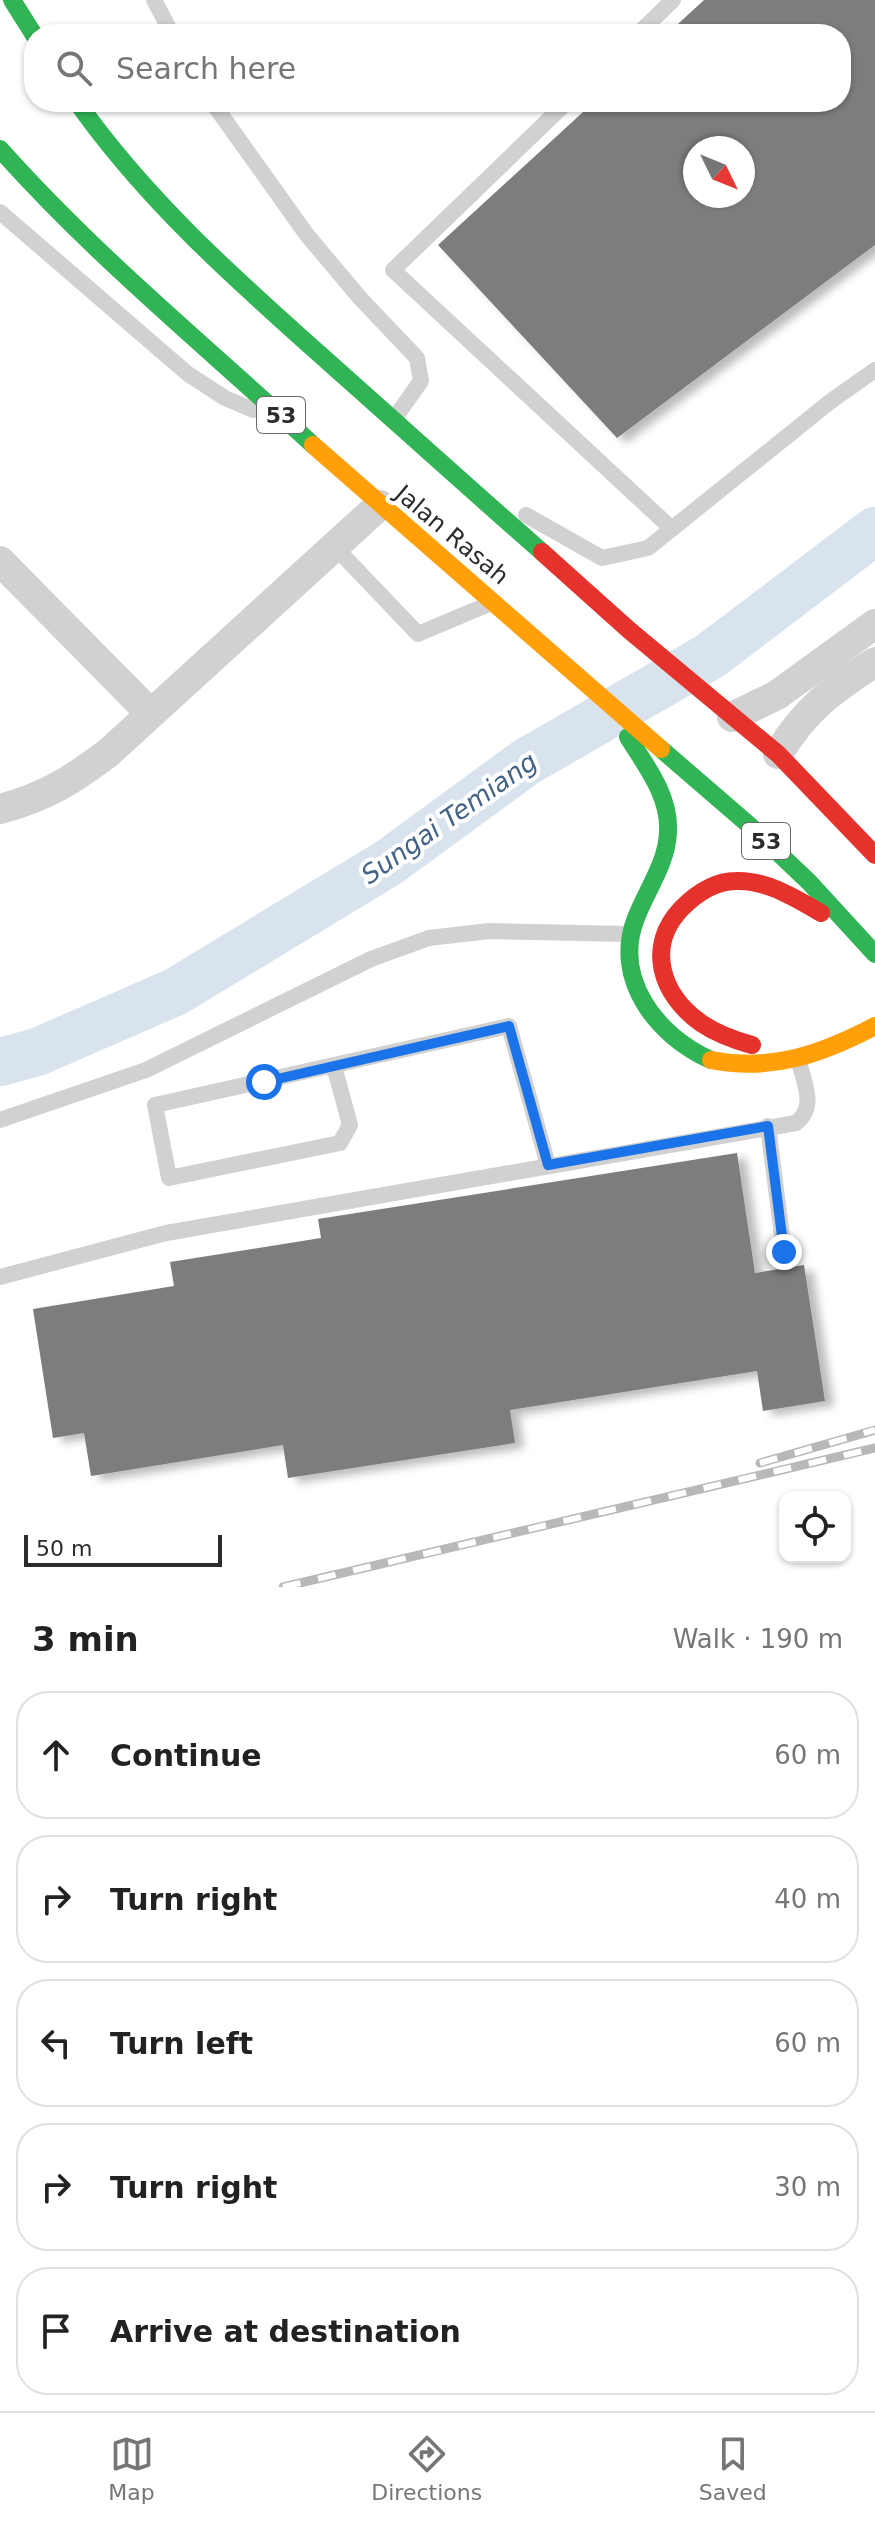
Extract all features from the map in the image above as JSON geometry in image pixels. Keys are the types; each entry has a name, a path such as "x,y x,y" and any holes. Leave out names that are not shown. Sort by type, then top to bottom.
{"highway":[{"path":"12,0 27,24"},
{"name":"Jalan Rasah","path":"84,112 168,213 235,279 629,630 778,754 875,855"},
{"name":"Jalan Rasah","path":"0,149 33,186 118,267 298,431 601,694 641,742 759,835 809,882 875,954"},
{"path":"641,742 669,819 666,848 630,934 630,964 644,1008 672,1040 699,1057 730,1065 761,1066 799,1060 840,1046 875,1026"},
{"path":"799,1060 711,1030 688,1012 669,990 661,964 662,938 674,917 693,896 716,884 739,880 789,893 860,938"}],"street":[{"path":"0,809 24,803 68,783 108,753 380,505"},
{"path":"0,561 150,713"},
{"path":"732,717 777,695 875,624"},
{"path":"778,754 795,726 828,694 875,662"}],"lane":[{"path":"154,0 167,24"},
{"path":"648,24 673,0"},
{"path":"219,112 307,235 360,298 417,358 421,381 394,420"},
{"path":"557,112 393,270 672,529"},
{"path":"2,216 188,374 225,398 298,431"},
{"path":"456,476 602,558 648,548 831,401 875,370"},
{"path":"335,547 418,634 494,602"},
{"path":"0,1120 146,1070 371,959 429,938 489,931 630,934"},
{"path":"334,1066 350,1125 340,1143 169,1178 155,1105 509,1026 548,1165"},
{"path":"0,1277 166,1233 796,1123 809,1107 799,1060"},
{"path":"768,1126 784,1252"}],"building":[{"path":"704,0 875,0 875,245 617,438 438,245 583,112 851,112 851,24 678,24"},
{"path":"737,1153 755,1273 804,1265 825,1401 763,1411 757,1371 510,1410 515,1443 288,1478 283,1445 91,1476 84,1433 53,1438 33,1309 174,1286 170,1262 321,1238 318,1219"}],"waterway":[{"name":"Sungai Temiang","path":"0,1062 37,1052 175,992 388,863 526,762 710,656 875,531"}],"railway":[{"path":"760,1463 875,1430"},
{"path":"283,1587 875,1448"}],"traffic: fast":[{"path":"12,0 27,24"},
{"path":"84,112 132,172 225,268 542,552"},
{"path":"0,149 113,264 313,445"},
{"path":"628,737 661,794 668,819 664,854 636,918 630,941 630,963 635,983 657,1021 691,1050 711,1060"},
{"path":"661,749 809,882 875,954"}],"traffic: slow":[{"path":"313,445 661,749"},
{"path":"711,1060 754,1064 796,1058 835,1045 875,1026"}],"traffic: jam":[{"path":"542,552 629,630 778,754 875,855"},
{"path":"752,1045 707,1027 676,999 668,984 661,954 671,923 682,908 700,893 720,883 736,881 770,887 821,913"}],"route":[{"path":"264,1082 509,1026 548,1165 768,1126 784,1252"}]}
